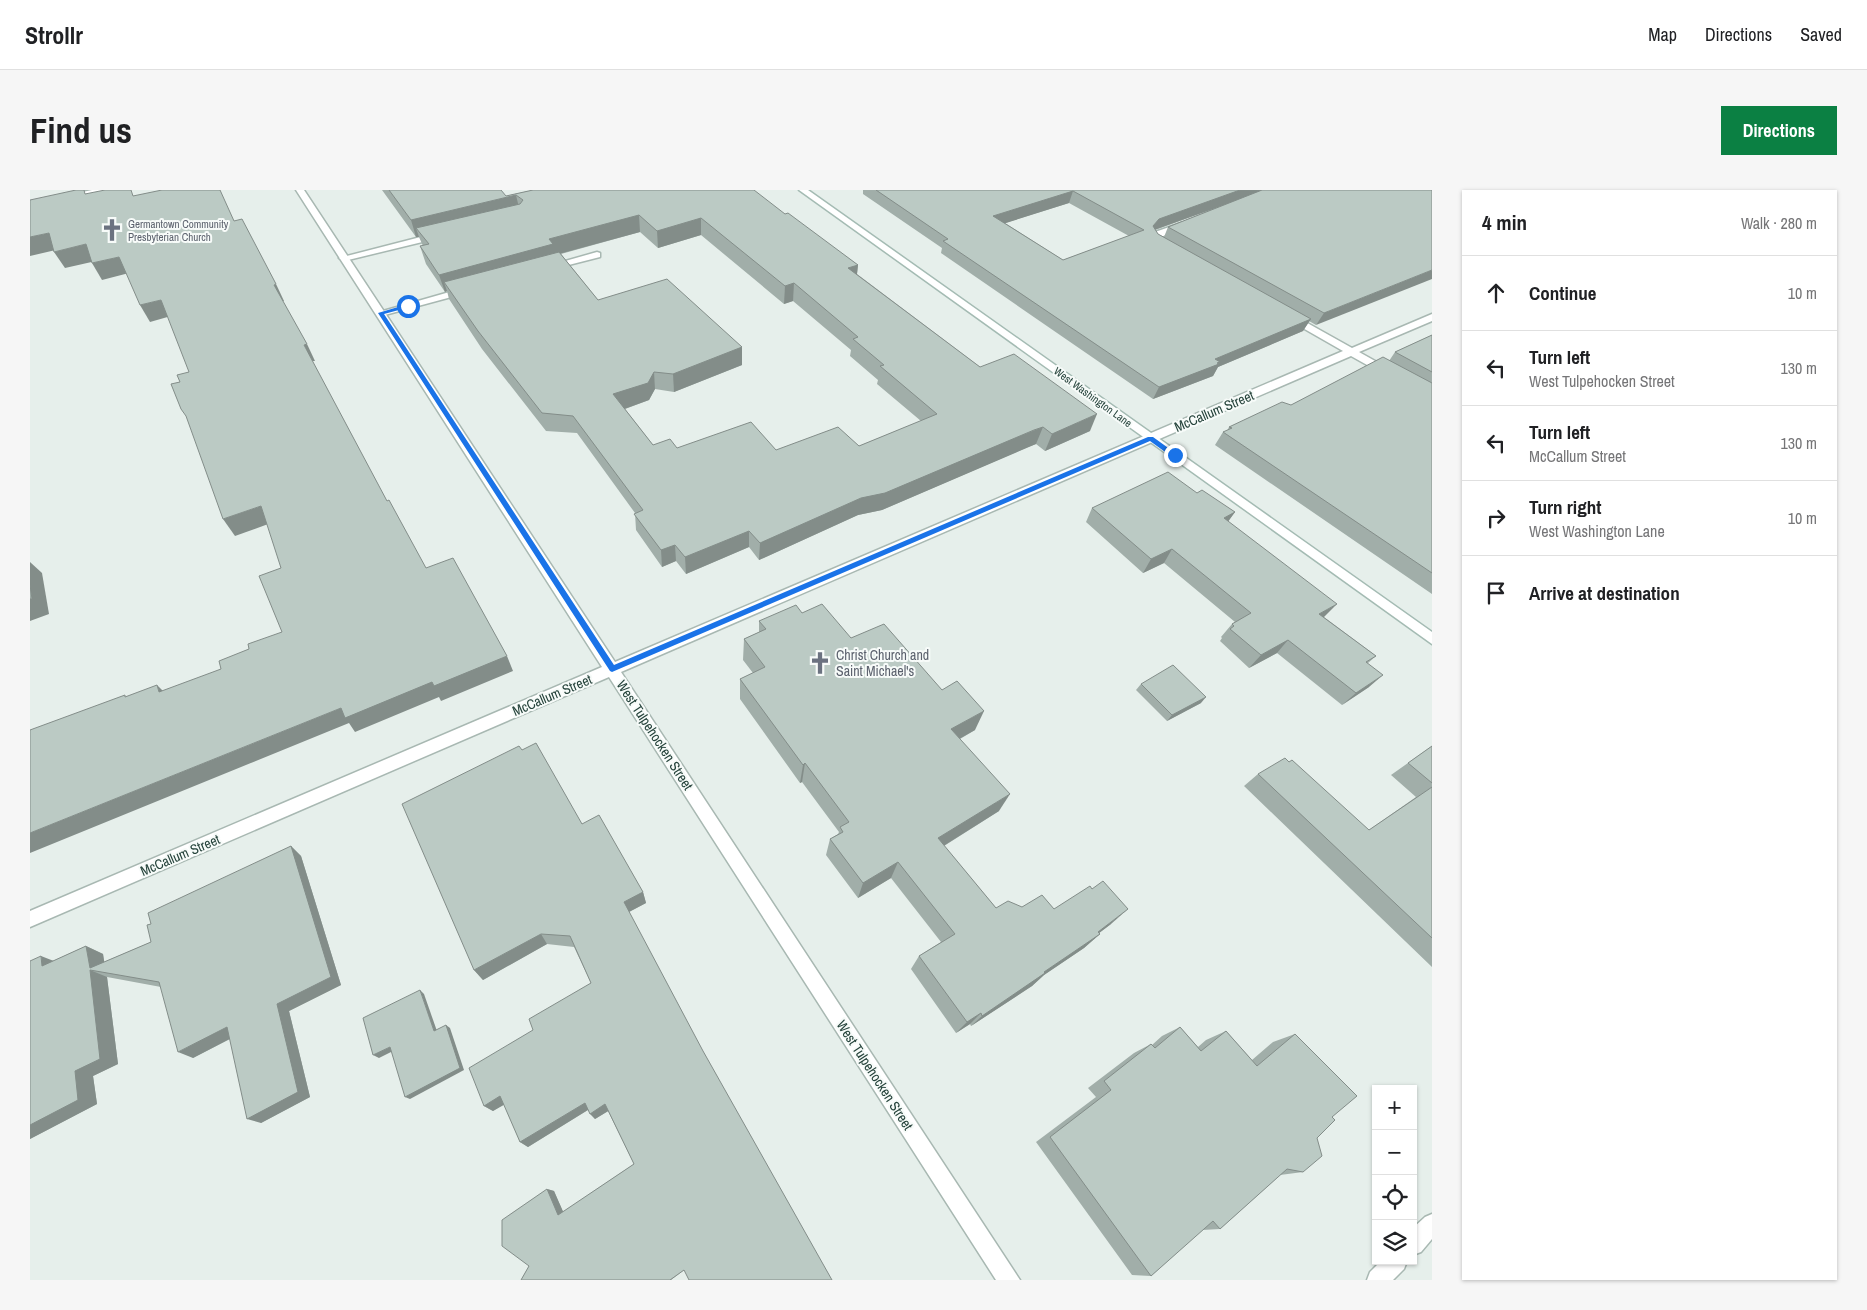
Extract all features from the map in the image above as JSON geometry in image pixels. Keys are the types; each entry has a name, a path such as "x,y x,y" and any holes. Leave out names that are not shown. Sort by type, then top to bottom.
{"street":[{"path":"30,206 103,190"},
{"name":"West Tulpehocken Street","path":"300,190 1009,1280"},
{"name":"West Washington Lane","path":"803,190 1432,639"},
{"path":"1174,252 1154,238 1158,234 1195,221"},
{"path":"344,258 445,234"},
{"path":"540,270 597,255"},
{"path":"381,313 474,288"},
{"path":"1283,313 1399,378"},
{"name":"McCallum Street","path":"30,919 1432,317"},
{"path":"1417,1240 1432,1224"},
{"path":"1378,1280 1392,1265"}],"building":[{"path":"84,190 85,194 105,190 131,190 133,196 162,190 220,190 234,221 242,219 276,284 274,285 307,344 304,345 387,501 389,500 426,568 453,558 507,656 434,686 432,682 345,718 341,708 30,833 30,730 125,695 125,697 157,685 159,692 221,669 219,661 249,649 248,644 282,632 259,576 281,568 261,506 223,519 186,416 181,409 171,384 180,382 177,375 189,372 161,300 140,305 119,257 92,263 86,244 54,252 49,233 30,237 30,200"},
{"path":"389,190 501,190 506,196 533,190 754,190 858,265 848,268 980,367 1014,354 1097,414 1052,434 1043,427 1034,430 885,493 861,498 760,543 749,531 685,557 675,545 661,550 634,514 643,510 573,416 542,413 478,331 444,282 559,252 598,300 667,279 742,347 673,374 654,372 648,383 613,394 653,445 670,439 677,448 751,422 776,450 838,427 859,446 937,414 880,366 884,365 853,339 858,337 794,283 785,286 701,218 657,231 639,215 549,239 553,244 439,275 420,246 429,244 416,228 520,204 523,200 516,195 411,220"},
{"path":"876,190 1240,190 1159,219 1153,226 1158,234 1311,319 1215,359 1220,362 1217,363 1219,364 1159,387 943,241 948,239","holes":["1073,191 1144,230 1063,260 993,216"]},
{"path":"1262,190 1432,190 1432,270 1324,313 1168,227"},
{"path":"1432,335 1432,372 1395,352"},
{"path":"1383,357 1432,383 1432,573 1223,432 1232,428 1229,427 1282,402 1291,405"},
{"path":"1168,472 1197,493 1202,490 1235,512 1224,518 1337,604 1319,614 1376,656 1366,662 1383,675 1356,693 1288,640 1261,655 1230,629 1234,626 1232,624 1251,613 1172,549 1151,559 1092,508"},
{"path":"822,604 851,638 884,624 942,690 957,681 984,711 951,729 1010,794 938,838 996,908 1008,901 1022,907 1042,895 1054,909 1090,886 1092,889 1103,881 1128,909 1098,932 1100,934 1045,973 982,1016 981,1013 967,1022 919,956 955,934 898,862 863,883 830,839 843,832 840,827 849,822 805,763 803,765 740,679 765,667 744,639 766,629 759,621 796,605 802,613"},
{"path":"1173,665 1206,697 1172,715 1141,684"},
{"path":"536,743 582,824 599,815 643,892 624,902 703,1051 832,1280 689,1280 684,1270 670,1280 521,1280 529,1266 502,1246 502,1220 547,1189 558,1215 634,1164 605,1104 590,1114 585,1103 520,1142 500,1096 484,1106 469,1068 533,1030 529,1019 591,983 570,936 541,934 474,970 402,804 519,746 522,750"},
{"path":"1432,746 1432,783 1408,763"},
{"path":"1285,758 1289,762 1292,760 1369,830 1432,787 1432,938 1258,774"},
{"path":"291,846 331,977 277,1004 298,1092 247,1119 227,1027 178,1052 159,982 90,970 100,1059 75,1071 78,1100 30,1125 30,961 41,956 42,966 86,946 90,968 151,942 147,925 151,924 148,913"},
{"path":"420,990 434,1031 446,1025 460,1068 405,1097 390,1047 373,1055 363,1018"},
{"path":"1180,1027 1201,1051 1226,1031 1257,1066 1295,1034 1357,1096 1332,1117 1335,1120 1317,1138 1322,1156 1303,1172 1287,1169 1220,1229 1213,1221 1151,1276 1050,1137 1111,1090 1104,1081 1151,1044 1155,1048"}],"place":[{"name":"Germantown Community Presbyterian Church","path":"112,230"},
{"name":"Christ Church and Saint Michael's","path":"820,663"}],"route":[{"path":"408,306 381,313 612,669 1150,438 1175,455"}]}
